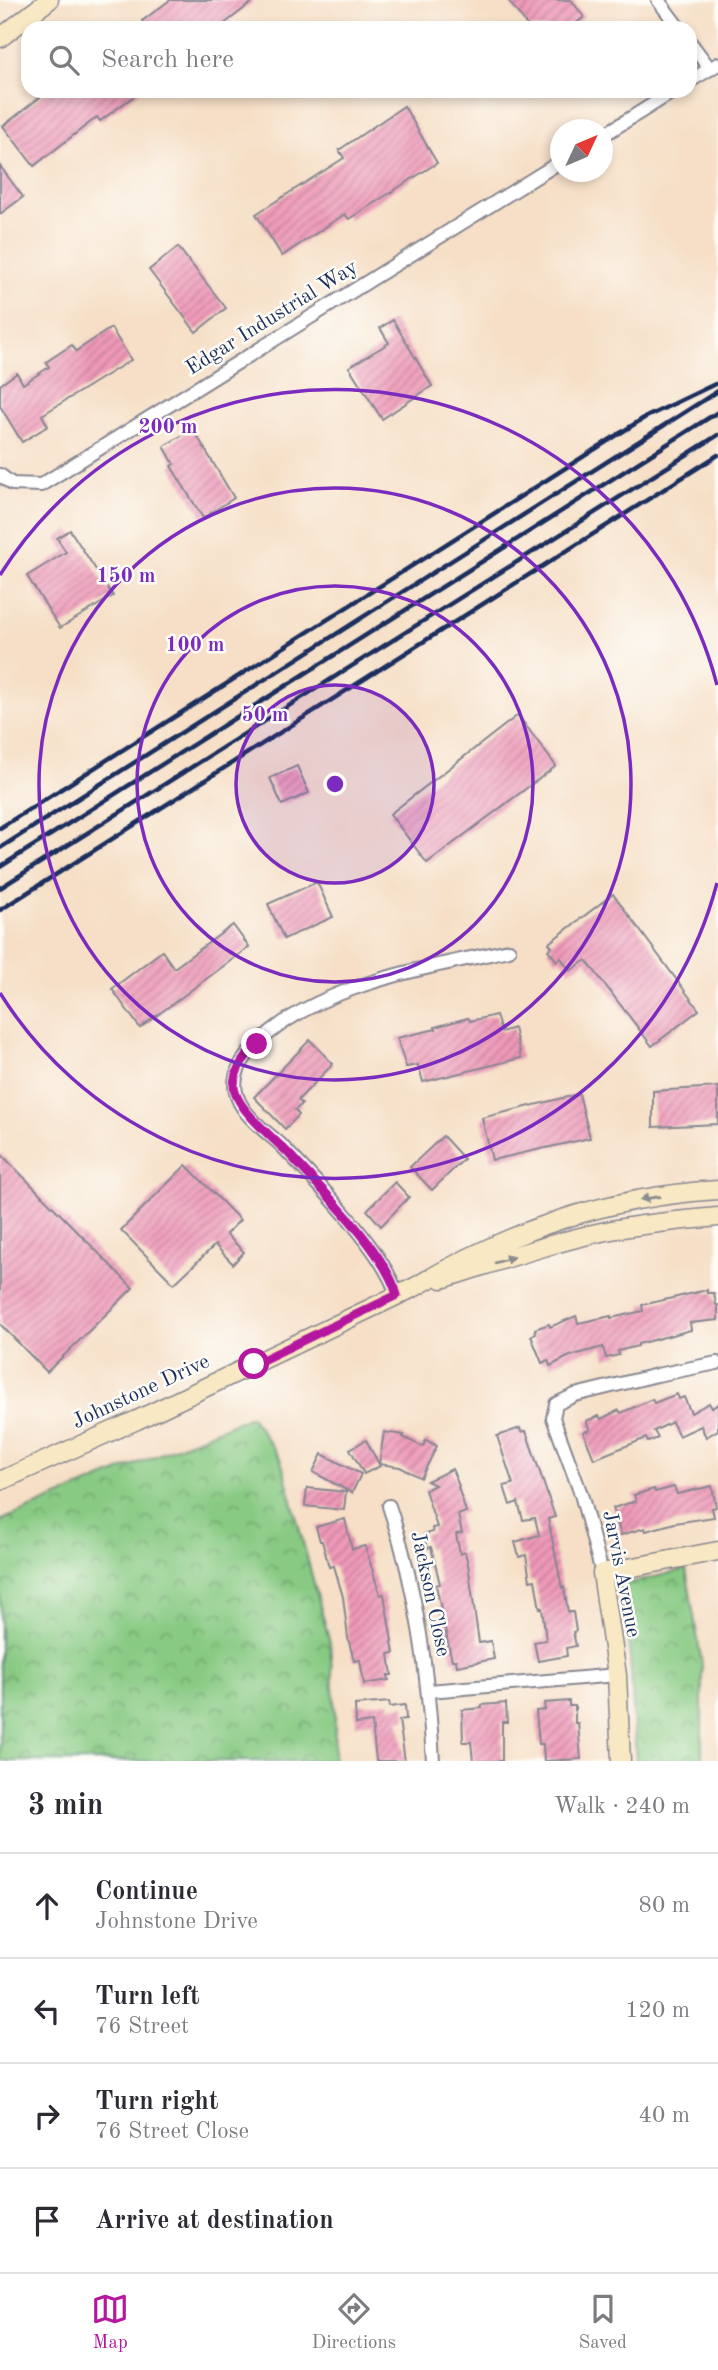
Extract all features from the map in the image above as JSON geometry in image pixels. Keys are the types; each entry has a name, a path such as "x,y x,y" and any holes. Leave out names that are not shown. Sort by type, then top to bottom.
{"main road":[{"path":"22,21 49,0"},
{"path":"0,38 21,22"},
{"name":"Johnstone Drive","path":"0,1481 137,1420 415,1287 459,1261 509,1237 557,1219 653,1197 718,1190"},
{"name":"Johnstone Drive","path":"415,1287 544,1247 607,1231 718,1217"},
{"path":"601,1573 718,1551"},
{"name":"Jarvis Avenue","path":"601,1573 617,1675 621,1761"}],"street":[{"path":"658,0 674,21"},
{"path":"697,49 714,66 697,77"},
{"path":"613,130 663,98"},
{"name":"Edgar Industrial Way","path":"0,475 12,484 41,485 550,169"},
{"path":"397,1295 392,1278 378,1258 326,1194 243,1108 234,1087 238,1066 257,1044 291,1017 373,982 416,969 509,950"},
{"name":"Jarvis Avenue","path":"601,1573 581,1494 552,1418 558,1402 575,1395 657,1374 718,1363"},
{"name":"Jackson Close","path":"389,1506 406,1561 429,1692 433,1761"},
{"path":"429,1692 617,1675"}],"green space":[{"path":"251,1416 281,1460 330,1643 335,1715 334,1761 0,1761 0,1521"},
{"path":"686,1569 702,1664 702,1761 636,1761 630,1657 619,1586"}],"building":[{"path":"170,0 255,0 228,21 142,21"},
{"path":"508,0 571,0 584,17 579,21 524,21"},
{"path":"39,98 131,98 100,121 97,117 34,166 3,126"},
{"path":"404,106 437,163 349,219 345,214 282,256 256,214 344,158 339,150"},
{"path":"0,166 23,197 0,214"},
{"path":"178,247 226,308 196,332 149,270"},
{"path":"393,320 432,386 382,419 349,367 389,343 380,328"},
{"path":"111,328 131,360 42,415 48,426 22,442 0,406 0,385 17,373 23,384 49,367 46,362 72,345 76,351"},
{"path":"193,429 234,498 203,518 171,466 174,464 164,446"},
{"path":"70,530 113,596 60,628 27,576 66,552 57,538"},
{"path":"518,715 556,766 427,863 390,814"},
{"path":"297,766 309,793 282,805 270,778"},
{"path":"317,882 333,917 284,939 268,904"},
{"path":"613,894 699,1010 652,1046 586,960 570,971 561,958 557,961 548,950 552,947 549,943"},
{"path":"233,925 249,947 140,1028 112,989 162,951 174,968"},
{"path":"496,1015 501,1032 514,1028 521,1058 423,1082 418,1065 406,1067 397,1038 468,1018 470,1021"},
{"path":"310,1040 333,1064 298,1100 302,1104 295,1110 299,1115 285,1129 254,1097"},
{"path":"718,1087 718,1124 653,1127 653,1091"},
{"path":"579,1094 590,1138 492,1160 482,1118"},
{"path":"443,1136 464,1159 432,1190 410,1167"},
{"path":"0,1153 133,1288 47,1372 0,1324"},
{"path":"186,1165 240,1220 226,1234 244,1252 233,1264 215,1245 174,1284 121,1230"},
{"path":"395,1182 409,1197 381,1226 367,1210"},
{"path":"707,1290 707,1293 714,1293 718,1305 718,1320 690,1323 691,1330 638,1344 618,1351 619,1355 606,1358 603,1347 570,1356 550,1366 548,1360 542,1363 531,1336 536,1333 535,1329 549,1324 550,1327 576,1316 578,1323 611,1318 643,1311 642,1305"},
{"path":"677,1394 679,1399 684,1397 691,1413 709,1403 712,1408 718,1404 718,1430 706,1437 701,1426 679,1436 672,1422 654,1431 658,1438 648,1442 646,1438 594,1459 583,1432 590,1430 586,1421 599,1416 601,1419 652,1399 654,1403"},
{"path":"520,1428 521,1432 526,1431 555,1517 548,1519 568,1612 573,1612 576,1631 573,1632 576,1646 566,1648 567,1656 538,1661 534,1642 546,1640 542,1608 540,1609 535,1580 530,1581 526,1555 519,1557 515,1542 539,1535 535,1518 523,1520 518,1502 510,1505 504,1486 513,1484 497,1436"},
{"path":"384,1432 404,1435 403,1437 423,1447 426,1440 437,1446 421,1478 400,1467 379,1464"},
{"path":"366,1440 380,1466 364,1474 350,1449"},
{"path":"322,1454 361,1474 352,1493 313,1472"},
{"path":"452,1469 466,1512 458,1515 462,1533 456,1534 460,1554 465,1552 468,1564 479,1643 491,1641 494,1659 457,1666 456,1660 452,1660 448,1643 436,1585 440,1584 431,1547 427,1548 424,1534 433,1532 432,1528 437,1527 425,1490 435,1485 427,1481"},
{"path":"712,1486 716,1507 712,1508 714,1517 646,1531 645,1528 621,1535 613,1508 636,1501 634,1495 674,1487 677,1494"},
{"path":"307,1488 346,1492 344,1510 305,1506"},
{"path":"345,1519 352,1549 365,1546 380,1595 384,1594 394,1653 389,1654 392,1675 388,1675 389,1680 364,1684 360,1660 354,1661 348,1638 343,1597 334,1566 329,1567 316,1527"},
{"path":"569,1701 569,1706 575,1706 581,1759 544,1761 543,1744 539,1744 536,1711 545,1710 544,1703"},
{"path":"389,1702 390,1707 405,1705 406,1719 399,1720 405,1761 376,1761 372,1722 356,1724 355,1705"},
{"path":"506,1703 507,1722 502,1722 502,1761 473,1761 471,1742 463,1742 462,1710"}],"railway":[{"path":"0,828 644,418 715,384"},
{"path":"0,848 718,391"},
{"path":"0,867 718,412"},
{"path":"0,888 718,435"},
{"path":"0,910 718,455"}],"route":[{"path":"254,1364 397,1295 392,1278 378,1258 326,1194 243,1108 234,1087 238,1066 257,1044"}]}
